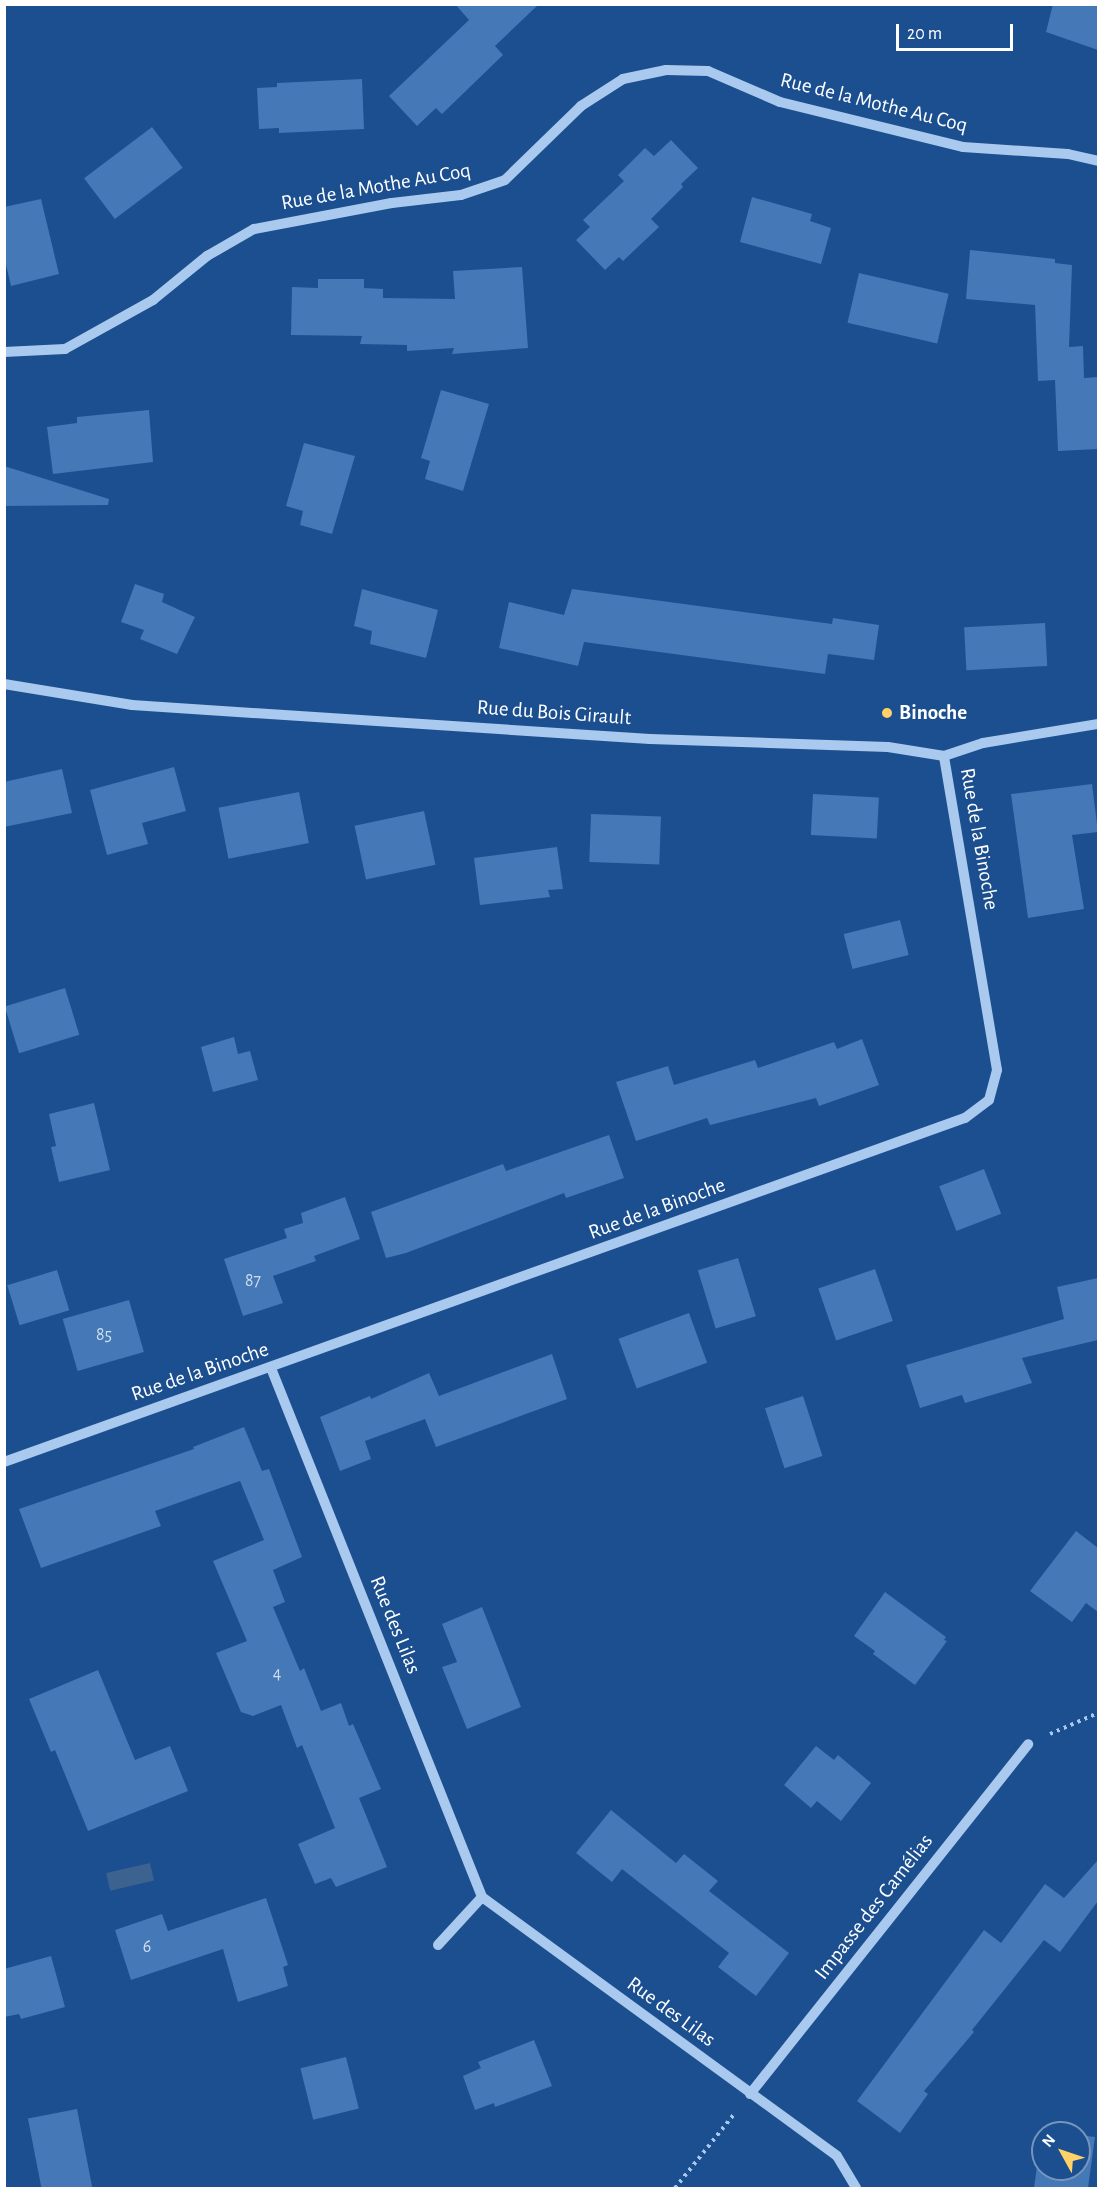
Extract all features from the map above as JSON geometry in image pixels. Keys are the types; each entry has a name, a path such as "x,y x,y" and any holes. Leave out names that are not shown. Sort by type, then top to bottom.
{"street":[{"name":"Rue de la Mothe Au Coq","path":"4,352 65,349 74,345 153,300 207,256 254,229 392,203 461,195 505,180 581,106 623,79 666,70 708,71 780,102 963,147 1068,153 1098,161"},
{"name":"Rue du Bois Girault","path":"4,684 132,705 650,739 888,747 944,756 984,743 1098,724"},
{"name":"Rue de la Binoche","path":"4,1462 272,1368 965,1118 989,1100 997,1070 944,756"},
{"name":"Rue des Lilas","path":"272,1368 482,1897 837,2156 856,2188"},
{"name":"Impasse des Camélias","path":"750,2094 1028,1744"},
{"path":"438,1945 482,1897"}],"path":[{"path":"1028,1744 1098,1713"},
{"path":"675,2188 750,2094"}],"water":[{"path":"150,1863 154,1881 110,1891 106,1873"}],"building":[{"path":"455,4 539,4 495,46 503,55 442,114 436,108 417,126 389,96 469,20"},
{"path":"1053,4 1098,4 1098,50 1046,32"},
{"path":"362,79 364,129 279,133 279,128 259,129 257,88 277,87 277,83"},
{"path":"152,127 183,168 115,219 84,178"},
{"path":"671,140 698,168 681,184 683,187 651,219 659,227 623,261 619,257 605,270 576,240 590,227 583,220 624,181 618,175 645,148 654,156"},
{"path":"752,197 812,214 810,221 831,228 821,264 740,242"},
{"path":"41,199 59,274 11,286 4,256 4,207"},
{"path":"970,250 1055,259 1055,263 1072,265 1069,347 1083,346 1084,378 1098,377 1098,449 1058,451 1055,380 1038,381 1035,305 966,299"},
{"path":"522,267 528,348 452,354 454,348 407,351 407,345 360,344 362,336 291,335 292,287 318,288 318,279 364,279 364,288 383,289 383,298 455,299 453,271"},
{"path":"859,273 949,294 937,343 848,323"},
{"path":"441,390 489,404 463,491 425,479 430,461 421,458"},
{"path":"149,410 153,462 53,474 47,427 77,423 77,417"},
{"path":"304,443 355,456 332,534 300,525 303,511 286,506"},
{"path":"4,466 109,499 108,505 4,506"},
{"path":"135,584 164,594 162,602 195,617 177,654 140,639 144,630 121,622"},
{"path":"362,589 438,610 426,658 370,644 372,631 354,626"},
{"path":"572,589 832,624 833,618 879,625 874,660 828,654 825,674 584,642 578,666 499,648 509,602 564,615"},
{"path":"1045,623 1047,666 966,670 964,627"},
{"path":"174,767 186,811 142,823 148,844 107,855 90,790"},
{"path":"62,769 72,813 4,827 4,782"},
{"path":"1092,784 1098,832 1072,835 1084,909 1028,918 1011,794"},
{"path":"299,792 309,843 228,859 219,808"},
{"path":"813,794 879,797 877,838 811,835"},
{"path":"424,811 435,865 366,880 355,826"},
{"path":"591,814 661,816 659,864 589,862"},
{"path":"557,847 563,889 548,890 550,897 480,905 474,858"},
{"path":"900,920 909,955 852,969 844,934"},
{"path":"65,988 79,1035 19,1053 5,1006"},
{"path":"234,1037 238,1054 250,1051 258,1080 213,1092 201,1047"},
{"path":"862,1039 879,1085 819,1106 816,1098 710,1125 707,1118 636,1141 616,1082 668,1066 674,1085 755,1060 758,1068 834,1042 837,1049"},
{"path":"94,1103 110,1170 59,1182 51,1147 56,1146 49,1114"},
{"path":"609,1135 624,1178 566,1198 564,1193 406,1253 386,1258 371,1212 503,1164 506,1171"},
{"path":"984,1169 1001,1214 956,1231 939,1186"},
{"path":"345,1197 360,1239 314,1256 316,1261 273,1276 283,1303 243,1316 224,1259 287,1238 284,1229 303,1223 301,1213"},
{"path":"738,1258 756,1316 716,1329 698,1270"},
{"path":"875,1269 893,1321 836,1341 818,1289"},
{"path":"57,1270 69,1310 20,1325 7,1285"},
{"path":"1098,1278 1098,1340 1022,1358 1032,1383 965,1403 962,1395 920,1408 906,1365 1064,1319 1057,1287"},
{"path":"129,1300 144,1352 78,1371 63,1319"},
{"path":"689,1313 707,1363 637,1388 619,1339"},
{"path":"552,1354 567,1399 436,1447 425,1419 365,1441 371,1459 340,1471 320,1417 370,1396 371,1399 429,1373 439,1396"},
{"path":"803,1396 822,1456 784,1468 765,1408"},
{"path":"244,1427 262,1471 269,1469 302,1557 273,1570 285,1602 273,1607 300,1671 304,1668 321,1711 341,1703 349,1726 353,1724 381,1789 359,1798 387,1867 336,1887 331,1878 315,1884 298,1844 335,1828 302,1745 297,1748 281,1705 253,1716 241,1712 216,1653 247,1641 213,1561 264,1540 240,1481 155,1511 161,1526 41,1568 19,1509 194,1449 193,1447"},
{"path":"1076,1531 1098,1548 1098,1612 1086,1603 1072,1622 1030,1591"},
{"path":"885,1592 946,1637 944,1640 947,1641 915,1685 873,1654 875,1651 854,1636"},
{"path":"482,1607 521,1707 467,1729 442,1667 457,1662 442,1624"},
{"path":"98,1670 135,1760 170,1746 188,1791 88,1831 55,1750 51,1752 29,1699"},
{"path":"816,1746 834,1760 838,1755 871,1783 841,1821 817,1801 811,1808 784,1785"},
{"path":"611,1810 676,1863 684,1854 718,1881 709,1891 789,1953 756,1996 718,1967 729,1953 622,1869 612,1882 576,1853"},
{"path":"1098,1860 1098,1901 1060,1952 1044,1940 972,2030 974,2032 924,2091 928,2094 900,2133 857,2101 984,1930 1001,1943 1045,1884 1064,1898"},
{"path":"266,1898 288,1965 283,1967 288,1986 238,2002 223,1949 131,1980 115,1930 162,1914 168,1931"},
{"path":"51,1956 65,2007 21,2019 19,2014 4,2017 4,1969"},
{"path":"534,2040 552,2086 495,2107 494,2103 475,2110 463,2076 481,2068 478,2062"},
{"path":"346,2057 359,2108 313,2120 300,2068"},
{"path":"77,2109 92,2188 41,2188 28,2119"},
{"path":"1091,2136 1095,2137 1091,2166"},
{"path":"1035,2181 1089,2181 1088,2188 1034,2188"}],"place":[{"name":"Binoche","path":"887,713"}]}
